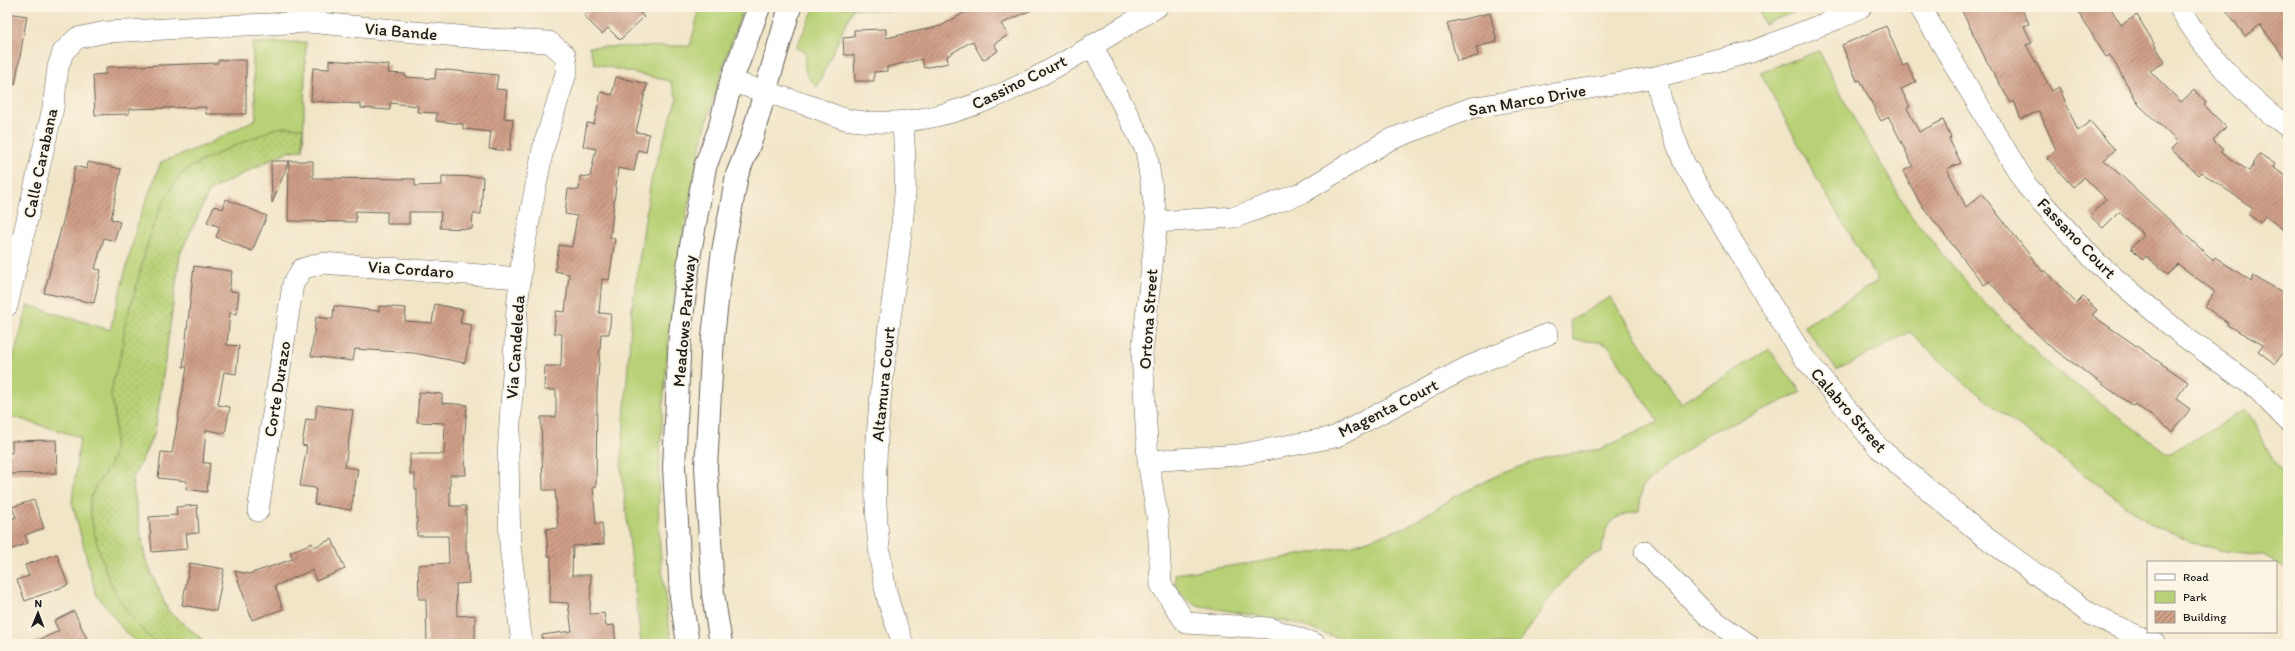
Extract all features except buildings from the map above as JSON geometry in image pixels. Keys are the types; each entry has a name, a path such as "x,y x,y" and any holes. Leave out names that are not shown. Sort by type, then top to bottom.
{"main road":[{"name":"Meadows Parkway","path":"688,644 680,597 674,467 680,334 690,252 705,167 720,130 732,82 759,7"},
{"name":"Meadows Parkway","path":"721,644 713,594 706,467 713,337 722,256 737,175 751,140 790,7"}],"street":[{"name":"Cassino Court","path":"732,82 765,91 849,119 875,122 903,122 947,114 986,101 1092,45 1157,7"},
{"name":"San Marco Drive","path":"1157,222 1235,218 1295,196 1387,141 1471,108 1656,77 1751,52 1837,19 1861,7"},
{"name":"Fassano Court","path":"1920,7 2027,186 2097,263 2182,335 2257,389 2288,421"},
{"path":"2179,7 2223,69 2273,116 2288,127"},
{"name":"Via Bande","path":"58,67 63,52 77,38 106,32 308,14 490,39 549,42 565,55"},
{"name":"Ortona Street","path":"1092,45 1146,150 1157,222 1142,352 1148,461 1158,521 1161,585 1186,622 1270,628 1315,644"},
{"name":"Via Candeleda","path":"522,644 510,546 508,456 517,308 523,252 542,149 566,70 565,55"},
{"name":"Calle Carabana","path":"7,306 53,108 58,67"},
{"name":"Calabro Street","path":"1656,77 1661,100 1684,163 1802,355 1879,448 1981,534 2092,615 2155,644"},
{"name":"Altamura Court","path":"903,122 905,192 879,394 876,445 876,499 885,587 903,644"},
{"name":"Via Cordaro","path":"302,269 322,263 520,278"},
{"name":"Corte Durazo","path":"258,511 293,284 302,269"},
{"name":"Magenta Court","path":"1148,461 1238,455 1335,437 1466,368 1548,334"},
{"path":"1645,552 1708,616 1748,644"}],"green space":[{"path":"694,7 744,7 727,54 700,149 681,246 668,345 659,480 659,514 662,573 672,644 641,644 621,465 632,309 651,180 677,98 670,81 595,64 589,47 690,46 698,15"},
{"path":"815,7 931,7 892,11 853,8 817,87 807,76 804,63 807,53 796,48"},
{"path":"1758,7 1807,7 1764,24"},
{"path":"306,42 303,150 288,151 210,190 180,254 155,432 132,480 145,558 168,611 203,640 200,644 138,644 126,633 96,594 72,502 80,437 7,415 7,381 28,305 110,330 139,219 161,162 206,145 256,119 252,43"},
{"path":"1819,51 1849,110 1912,217 1978,296 2047,363 2168,454 2245,410 2256,425 2276,464 2288,474 2288,569 2277,563 2277,561 2273,561 2261,555 2220,550 2189,541 2151,524 2011,420 1960,379 1910,332 1837,370 1804,326 1878,281 1818,181 1760,72"},
{"path":"284,127 303,128 303,150 288,151 210,190 180,254 155,432 132,480 145,558 168,611 203,640 200,644 157,644 131,616 113,588 100,555 90,510 91,495 106,471 113,453 115,423 111,394 123,346 126,320 152,229 163,203 178,178 185,171 222,151 273,129"},
{"path":"1610,297 1681,403 1769,349 1801,392 1754,415 1708,433 1642,486 1639,511 1622,515 1611,523 1604,535 1602,552 1591,556 1567,577 1545,605 1518,644 1356,644 1291,622 1196,605 1180,593 1176,585 1175,574 1258,562 1350,546 1406,527 1456,496 1500,474 1550,456 1601,449 1658,422 1608,345 1599,342 1575,340 1570,321"}]}
